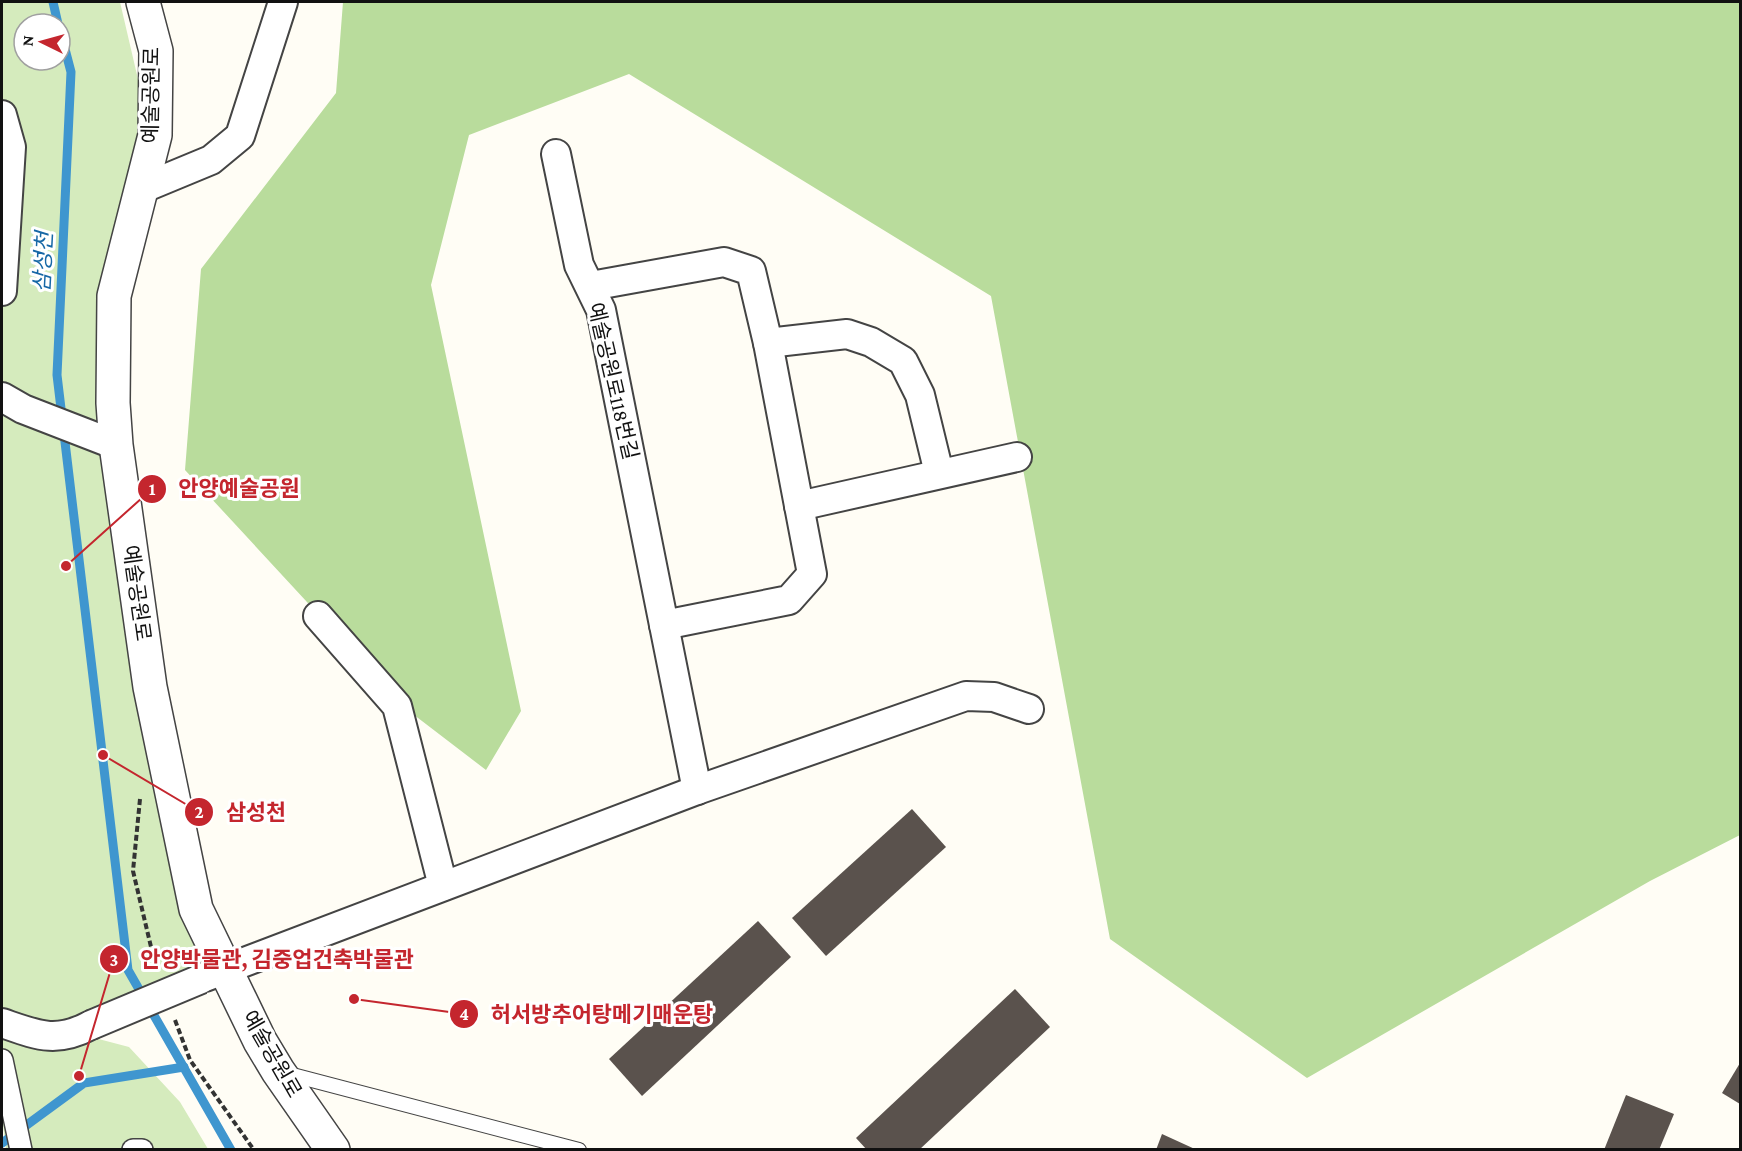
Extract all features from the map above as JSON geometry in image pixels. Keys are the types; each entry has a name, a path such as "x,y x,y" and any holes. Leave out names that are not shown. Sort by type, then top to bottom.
{"street":[{"name":"예술공원로","path":"143,2 156,51 155,135 114,296 113,403 104,441 150,687 193,897 213,974 333,1149"},
{"path":"141,189 211,160 240,136 283,2"},
{"path":"2,115 11,147 2,291"},
{"path":"556,154 579,265 591,286"},
{"name":"예술공원로118번길","path":"664,625 789,600 812,574 752,271 724,262 591,286 601,310 664,625 697,790"},
{"path":"768,343 847,334 871,342 903,361 920,395 939,473"},
{"path":"12,403 104,441"},
{"path":"799,506 1017,457"},
{"path":"318,616 397,706 443,886"},
{"path":"2,1023 46,1038 75,1034 91,1025 213,974 443,886 697,790 966,696 993,698 1029,709"},
{"path":"2,1060 21,1149"},
{"path":"133,1149 142,1149"}],"lane":[{"path":"278,1071 579,1149"}],"path":[{"path":"141,790 133,871 159,975"},
{"path":"174,1017 190,1060 254,1149"}],"green space":[{"path":"2,2 120,2 151,135 110,402 222,968 88,1024 2,1024"},
{"path":"343,2 1740,2 1740,835 1650,881 1307,1078 1110,939 991,296 629,74 469,135 431,285 521,711 486,770 405,708 185,470 201,269 336,93"},
{"path":"2,1037 49,1051 91,1037 129,1047 180,1102 208,1149 6,1149 2,1116"}],"building":[{"path":"912,809 946,847 826,956 792,918"},
{"path":"758,921 791,957 642,1096 609,1059"},
{"path":"1015,989 1050,1027 919,1150 867,1150 856,1138"},
{"path":"1740,1063 1740,1104 1722,1093"},
{"path":"1626,1095 1674,1114 1659,1150 1604,1150"},
{"path":"1162,1134 1197,1150 1156,1150"}],"waterway":[{"name":"삼성천","path":"53,2 55,12"},
{"name":"삼성천","path":"71,72 57,375 128,970 231,1150"},
{"path":"2,1143 84,1083 184,1067"}],"place":[{"name":"안양예술공원","path":"66,566"},
{"name":"삼성천","path":"103,755"},
{"name":"허서방추어탕메기매운탕","path":"354,999"},
{"name":"안양박물관, 김중업건축박물관","path":"79,1076"}]}
